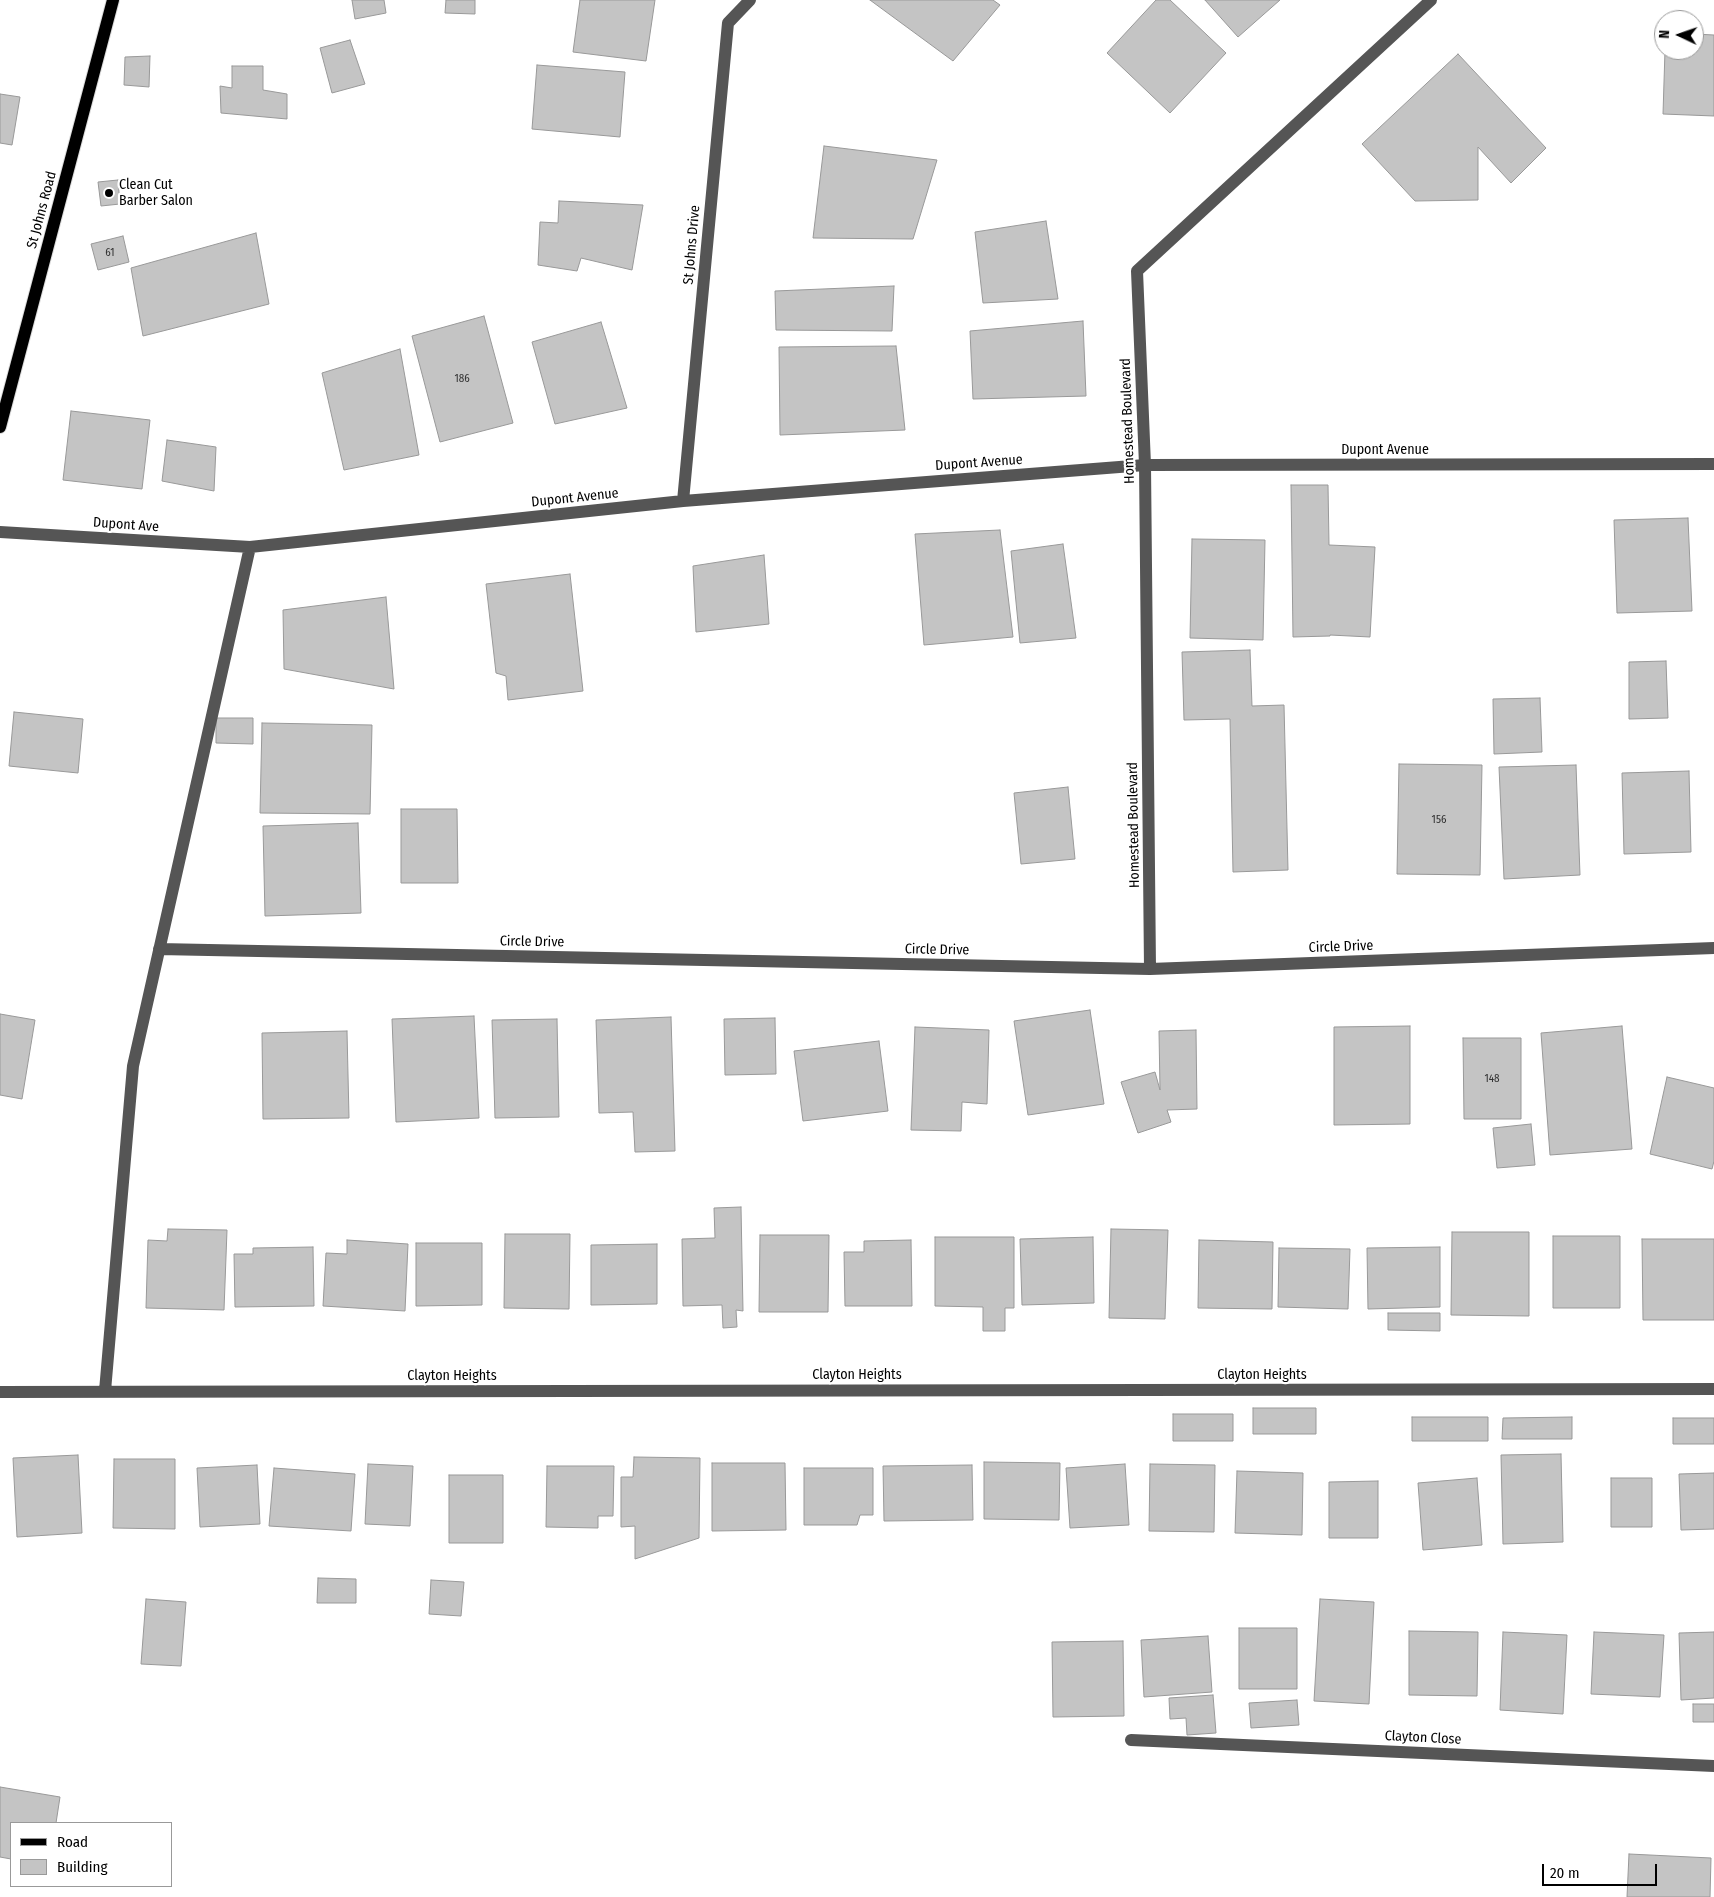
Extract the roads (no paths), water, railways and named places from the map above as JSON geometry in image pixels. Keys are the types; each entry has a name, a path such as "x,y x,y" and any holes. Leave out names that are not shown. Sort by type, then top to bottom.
{"main road":[{"name":"St Johns Road","path":"0,427 113,0"}],"street":[{"name":"St Johns Drive","path":"683,501 728,23 750,0"},
{"name":"Homestead Boulevard","path":"1150,969 1145,465 1138,271 1431,0"},
{"name":"Dupont Avenue","path":"250,547 683,501 1145,465 1714,464"},
{"name":"Dupont Ave","path":"0,532 250,547"},
{"path":"105,1391 133,1066 250,547"},
{"name":"Circle Drive","path":"159,949 1150,969 1714,948"},
{"name":"Clayton Heights","path":"0,1392 1714,1389"},
{"name":"Clayton Close","path":"1131,1740 1714,1766"}],"place":[{"name":"Clean Cut Barber Salon","path":"109,193"}]}
